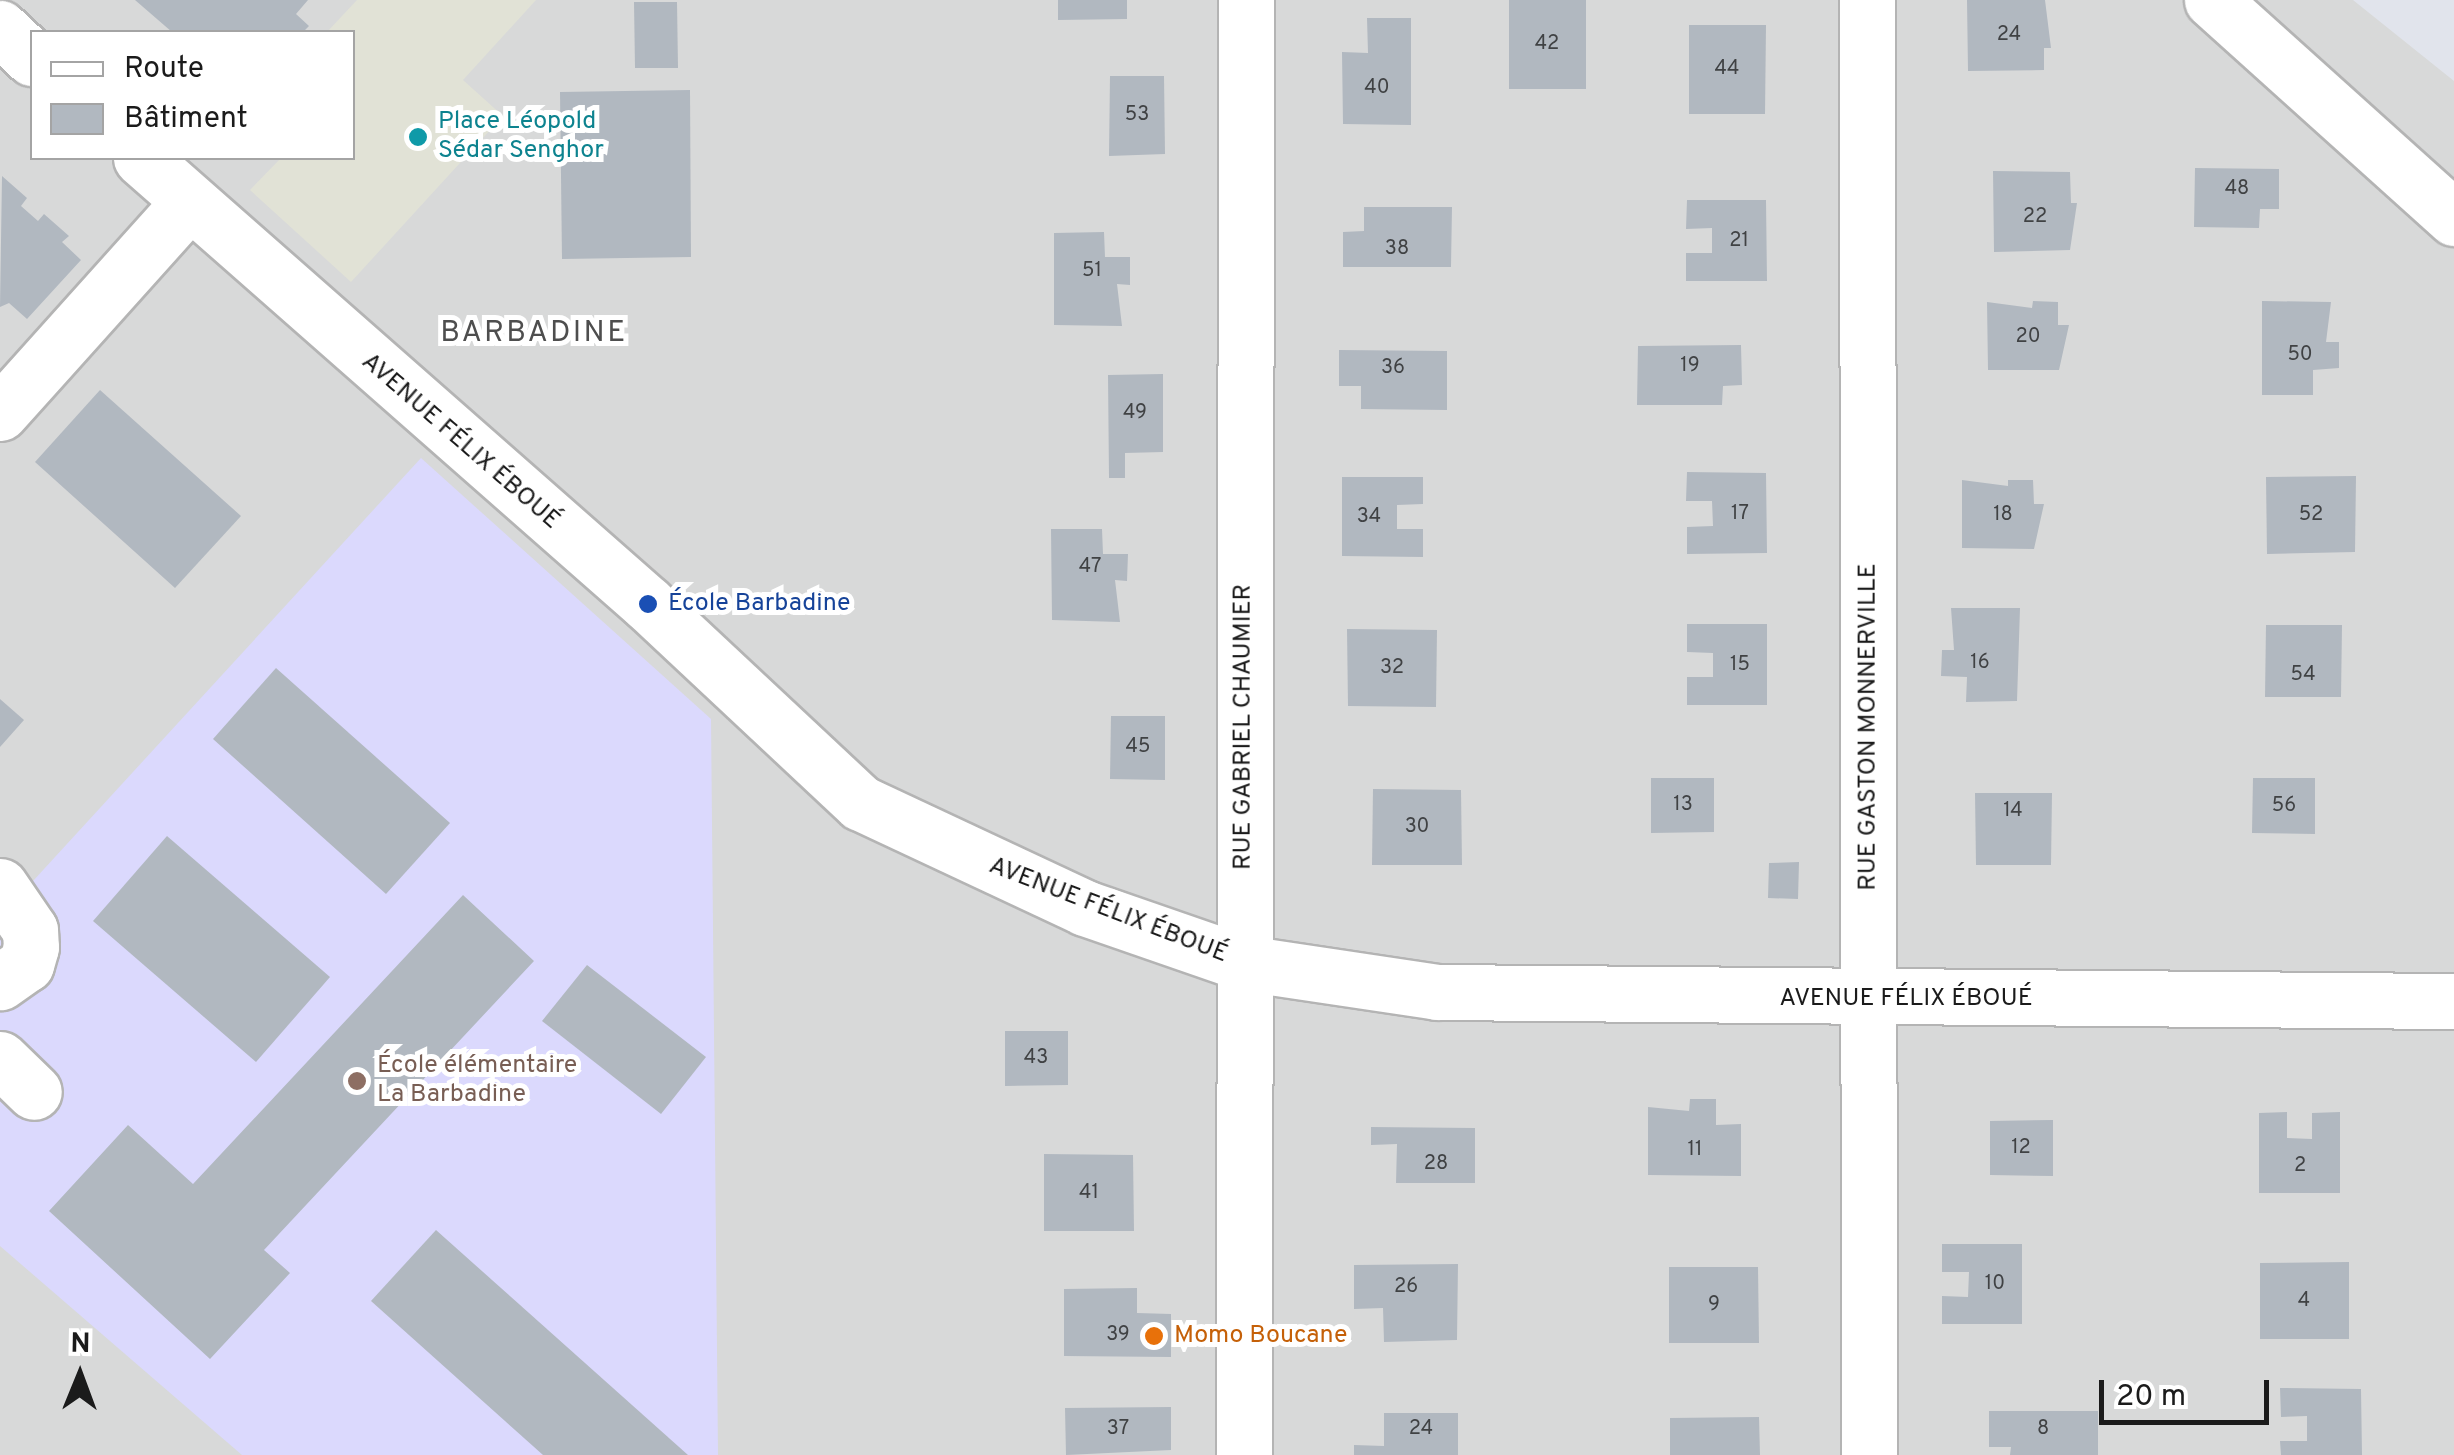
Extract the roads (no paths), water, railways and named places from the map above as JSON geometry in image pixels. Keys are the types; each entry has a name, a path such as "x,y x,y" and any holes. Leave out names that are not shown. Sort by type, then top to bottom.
{"street":[{"name":"RUE GABRIEL CHAUMIER","path":"1244,1455 1246,0"},
{"name":"RUE GASTON MONNERVILLE","path":"1867,0 1869,1455"},
{"path":"2212,0 2454,218"},
{"path":"0,28 30,56"},
{"name":"AVENUE FÉLIX ÉBOUÉ","path":"143,160 648,604 862,804 1085,908 1244,963 1437,992 1870,999 2454,1001"},
{"path":"0,414 189,202"},
{"path":"0,886 30,930 31,947 26,964 0,982"}],"place":[{"name":"Place Léopold Sédar Senghor","path":"418,137"},
{"name":"École Barbadine","path":"648,604"},
{"name":"École élémentaire La Barbadine","path":"357,1081"},
{"name":"Momo Boucane","path":"1154,1336"}],"district":[{"name":"BARBADINE","path":"534,334"}]}
